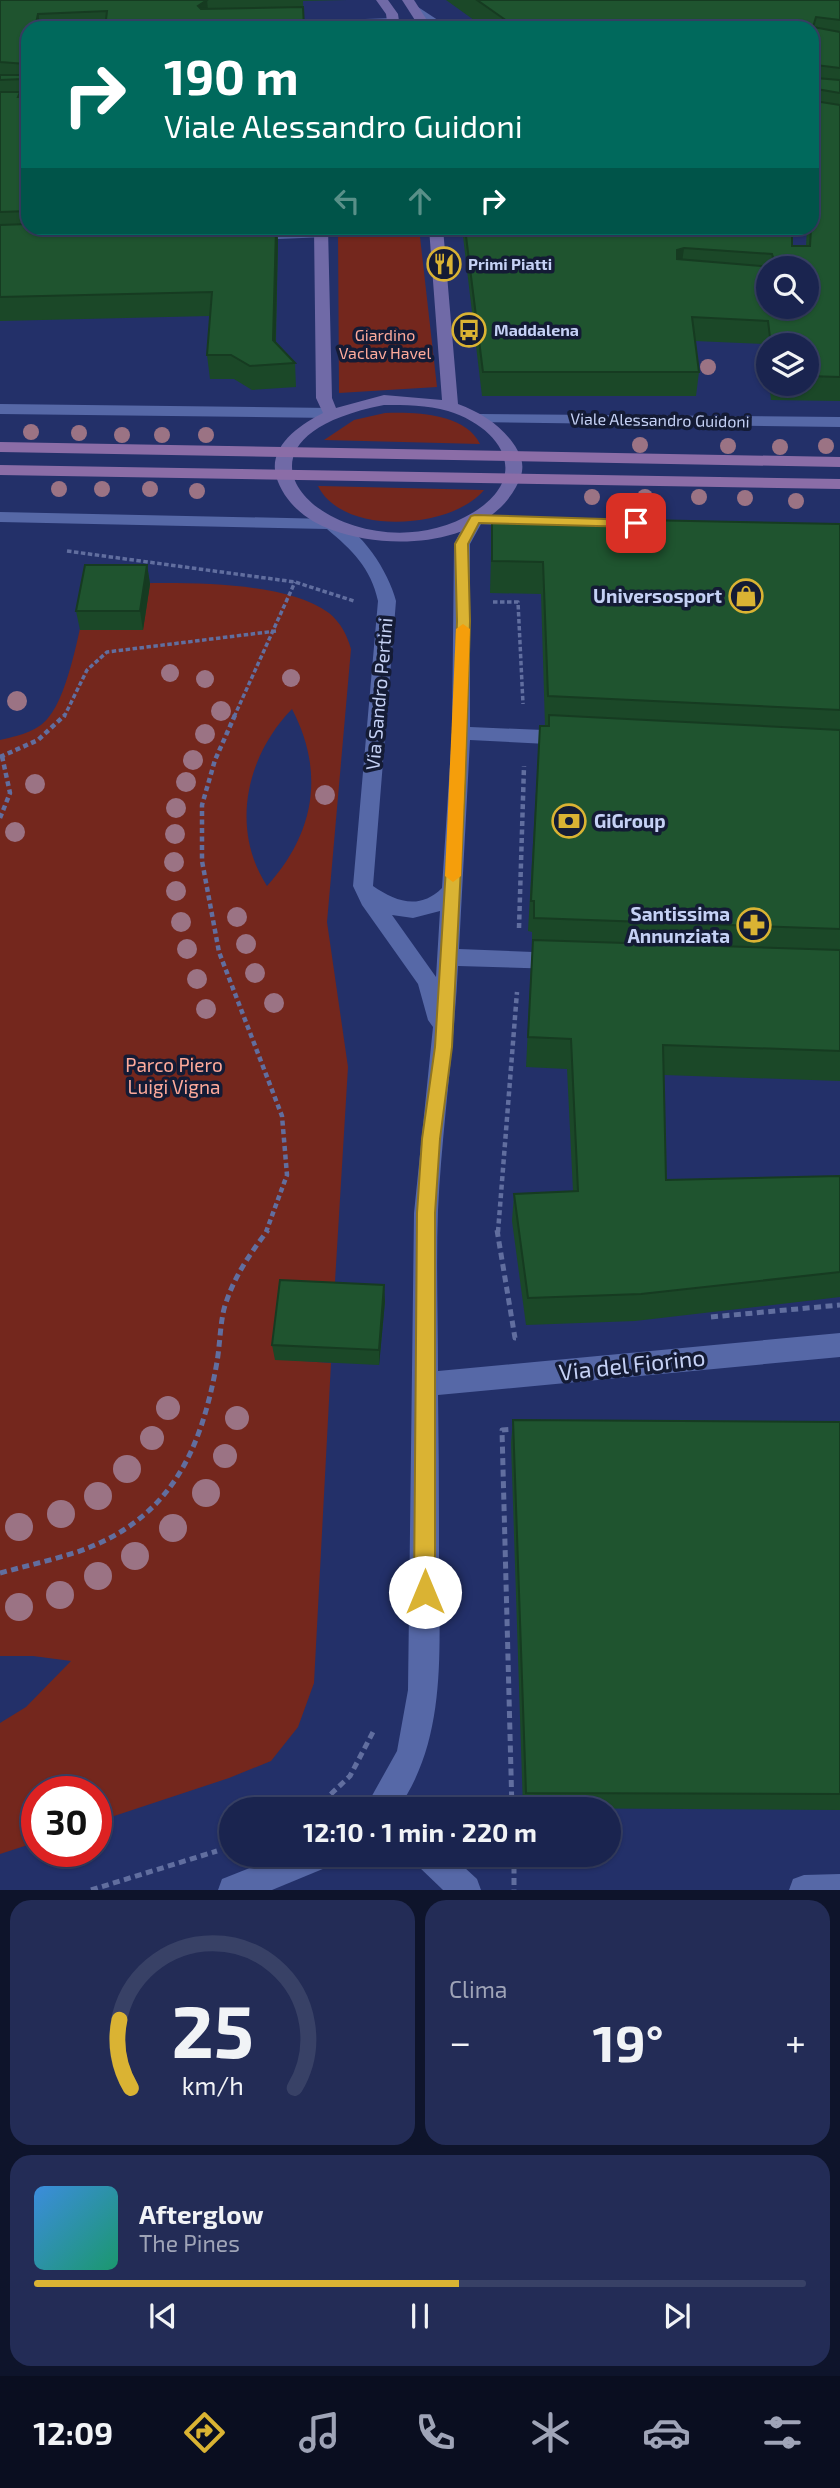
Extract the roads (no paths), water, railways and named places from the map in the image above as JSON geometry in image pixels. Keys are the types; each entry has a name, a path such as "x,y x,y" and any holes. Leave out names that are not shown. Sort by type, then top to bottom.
{"main road":[{"path":"382,0 392,21"},
{"path":"411,4 422,21"},
{"path":"321,235 324,398 331,414"},
{"path":"437,235 450,406"},
{"name":"Viale Alessandro Guidoni","path":"287,453 309,426 331,414 384,400 419,401 450,406 480,419 502,436 514,455"},
{"path":"0,447 840,462"},
{"path":"287,453 284,474 293,495 302,506 331,524 359,533 401,537 442,531 475,519 500,500 513,477 516,466 514,455"},
{"path":"0,470 840,484"}],"street":[{"path":"411,4 434,21"},
{"path":"231,236 249,235"},
{"name":"Viale Alessandro Guidoni","path":"0,409 331,414"},
{"name":"Viale Alessandro Guidoni","path":"480,419 840,422"},
{"path":"0,517 331,524"},
{"path":"389,1797 403,1776 415,1747 422,1711 425,1644 423,1384 427,1201 431,1139 443,1047 461,733 462,544 475,519 542,521"},
{"name":"Via Sandro Pertini","path":"331,524 366,553 377,568 384,583 387,601 363,886"},
{"path":"461,733 593,739"},
{"path":"363,886 387,906 409,910 446,900 452,891"},
{"path":"363,886 369,899 428,981 438,1010 443,1047"},
{"path":"448,957 580,962"},
{"name":"Via del Fiorino","path":"423,1384 840,1345"},
{"path":"241,1888 291,1867"},
{"path":"442,1867 466,1889"},
{"path":"804,1889 840,1888"}],"place":[{"name":"Primi Piatti","path":"444,264"},
{"name":"Maddalena","path":"469,330"},
{"name":"Universosport","path":"746,596"},
{"name":"GiGroup","path":"569,821"},
{"name":"Santissima Annunziata","path":"754,925"}],"park label":[{"name":"Giardino Vaclav Havel","path":"385,344"},
{"name":"Parco Piero Luigi Vigna","path":"174,1076"}]}
